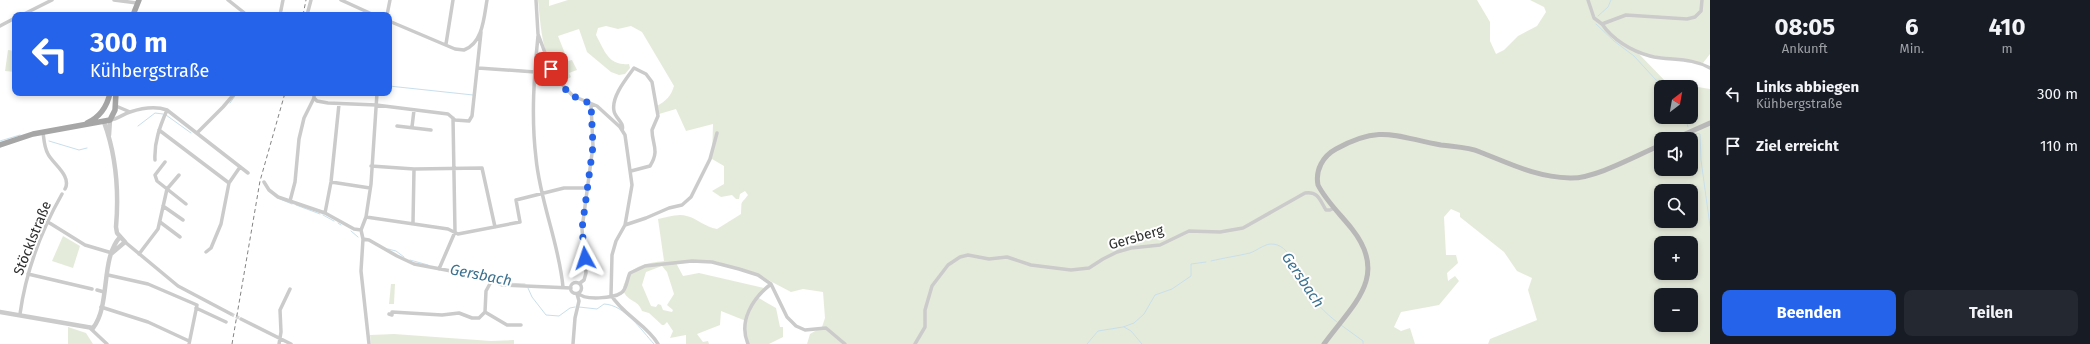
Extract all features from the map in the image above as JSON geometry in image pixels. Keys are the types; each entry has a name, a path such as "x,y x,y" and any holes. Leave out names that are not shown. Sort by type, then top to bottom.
{"main road":[{"path":"134,12 138,1"},
{"path":"107,121 105,112 111,96"},
{"path":"107,121 116,106 116,96"},
{"path":"108,105 116,106"},
{"path":"85,124 98,117 108,105"},
{"path":"0,145 43,132 107,121"},
{"path":"1690,132 1710,123"},
{"path":"1324,344 1365,287 1368,265 1362,242 1334,208 1321,190 1318,182 1319,169 1327,156 1342,146 1372,135 1386,133 1473,150 1515,168 1562,178 1582,178 1654,148"}],"street":[{"path":"28,12 52,0"},
{"path":"114,0 138,1"},
{"path":"228,0 243,12"},
{"path":"281,12 283,0"},
{"path":"308,12 311,0"},
{"path":"341,0 367,12"},
{"path":"388,12 390,0"},
{"path":"446,44 454,0"},
{"path":"315,96 320,102 376,106 448,114 453,118 470,121 475,95 481,32 487,0"},
{"path":"536,0 538,34 535,72 536,159 551,223 563,287"},
{"path":"1588,0 1594,18 1617,40 1650,56 1689,61 1710,68"},
{"path":"1602,24 1626,15 1687,19 1695,17 1701,11 1702,0"},
{"path":"0,26 12,20"},
{"path":"392,23 464,50 472,45 481,32"},
{"path":"538,34 551,69 560,83 573,96 597,106 622,130 625,135 631,171 631,192 625,225 616,241 612,255 611,295 621,308 652,335 658,344"},
{"path":"472,45 480,50"},
{"path":"478,68 535,72"},
{"path":"622,130 623,125 614,111 614,102 634,68 646,74 652,82 658,116 652,130 655,141 654,160 650,166 631,171"},
{"path":"197,133 231,96"},
{"path":"290,201 295,182 299,139 304,118 314,96"},
{"path":"369,344 362,271 363,239 360,230 366,217 370,188 377,96"},
{"path":"325,214 331,182 339,104"},
{"path":"571,288 573,283 580,283 584,280 586,273 582,229 593,146 591,104"},
{"path":"116,106 130,112"},
{"path":"231,314 182,289 120,237 116,228 118,199 107,121 130,112 161,107 167,110 248,173"},
{"path":"155,160 154,150 159,130 167,110"},
{"path":"412,127 414,110"},
{"path":"440,267 455,232 453,118"},
{"path":"397,126 431,130"},
{"path":"159,130 228,183"},
{"name":"Stöcklstraße","path":"43,132 48,154 63,172 67,181 65,189"},
{"path":"625,225 669,208 682,205 691,198 710,159 717,133"},
{"path":"165,162 155,175 157,181 186,204"},
{"path":"371,166 414,169 482,168 484,171 495,227"},
{"path":"206,252 211,248 221,224 228,183 240,167"},
{"path":"413,223 414,169"},
{"path":"139,254 158,229 167,189 179,175"},
{"path":"264,182 274,195 325,214 354,229 360,230"},
{"path":"331,182 370,188"},
{"path":"366,217 448,229 458,234 520,222 516,200 574,186 587,188"},
{"name":"Gersberg","path":"915,344 924,331 926,306 934,282 950,263 964,256 979,256 989,259 1007,257 1027,264 1071,270 1083,269 1094,266 1102,259 1117,252 1131,248 1160,245 1189,231 1220,232 1243,228 1305,193 1312,193 1318,196 1326,210 1334,208"},
{"name":"Stöcklstraße","path":"20,314 33,256 62,194"},
{"path":"163,206 183,220"},
{"path":"48,222 85,245 112,253"},
{"path":"160,222 180,237"},
{"path":"91,329 95,326 101,307 114,245 120,237"},
{"path":"363,239 369,240 407,261 440,267 492,280 507,286 571,288 572,291 584,297 598,298 622,293 629,275 634,270 645,266 669,262 712,262 754,273 772,284 787,317 796,326 805,330 826,328 845,344"},
{"path":"112,253 125,242"},
{"path":"28,274 92,289"},
{"path":"108,275 148,284 226,322"},
{"path":"485,312 486,291 492,280"},
{"path":"578,293 582,289 580,283"},
{"path":"748,344 744,328 746,318 760,294 772,284"},
{"path":"279,344 280,310 290,289"},
{"path":"97,290 104,292"},
{"path":"572,344 579,299 578,293"},
{"path":"101,307 148,322 189,343 197,307"},
{"path":"0,312 20,314 48,322 68,322 91,329 105,343"},
{"path":"389,314 392,315 392,312 442,315 454,312 476,318 485,312"},
{"path":"485,312 507,325 521,325"},
{"path":"241,319 291,344"}],"green space":[{"path":"538,0 549,0 549,6 568,0 1477,0 1490,22 1490,41 1496,54 1504,50 1518,36 1537,26 1546,12 1544,7 1530,0 1710,0 1710,54 1703,63 1638,53 1664,80 1654,80 1654,124 1698,124 1698,87 1710,89 1710,344 1488,344 1490,339 1537,320 1528,290 1532,278 1517,271 1504,252 1460,217 1460,213 1451,209 1444,217 1446,255 1456,255 1458,263 1447,273 1448,281 1455,276 1459,281 1439,305 1401,312 1394,327 1401,331 1410,328 1415,344 807,344 810,334 822,327 825,318 823,292 803,289 791,292 757,274 715,261 675,261 683,276 699,273 764,288 757,297 776,308 780,327 783,327 783,337 769,344 749,344 746,334 746,321 721,311 720,325 697,334 703,342 708,341 709,344 686,344 686,335 670,338 673,331 667,322 662,325 649,313 642,311 638,305 627,297 623,291 624,283 627,276 635,268 646,264 664,261 658,219 684,215 691,217 709,227 717,229 741,214 742,203 748,195 745,191 740,194 739,199 736,199 732,195 721,197 712,191 724,184 724,166 712,159 713,124 686,131 676,109 659,114 657,106 668,98 674,86 642,32 631,26 618,29 606,26 598,28 596,35 608,57 617,63 629,64 630,68 625,74 619,75 611,72 587,52 579,29 558,36 568,61 572,60 577,70 569,73 571,77 562,82 555,73 546,54","holes":["662,266 667,272 674,294 667,305 673,310 672,312 663,310 661,305 658,304 656,307 651,306 642,285 646,272"]},
{"path":"8,50 12,51 12,72 5,71"},
{"path":"63,236 80,246 73,268 52,261"},
{"path":"391,284 395,284 394,304 389,304"},
{"path":"68,327 86,333 93,344 68,344"},
{"path":"394,334 491,341 514,340 514,344 371,344 370,335"}],"waterway":[{"path":"1598,16 1608,7 1611,0"},
{"path":"1596,24 1614,41 1634,56 1656,80"},
{"path":"392,86 473,95"},
{"path":"230,103 235,96"},
{"name":"Gersbach","path":"138,126 155,113 163,114"},
{"name":"Gersbach","path":"166,115 191,133"},
{"path":"1698,134 1700,134 1701,160 1710,226"},
{"name":"Gersbach","path":"0,141 20,135"},
{"name":"Gersbach","path":"49,141 79,150 87,148"},
{"name":"Gersbach","path":"280,199 292,204"},
{"name":"Gersbach","path":"296,205 320,214"},
{"name":"Gersbach","path":"323,215 334,221"},
{"name":"Gersbach","path":"351,231 358,237"},
{"name":"Gersbach","path":"1211,261 1250,253 1270,244 1284,248 1292,260 1306,289 1324,311 1337,322"},
{"name":"Gersbach","path":"388,249 396,251 404,257"},
{"name":"Gersbach","path":"410,260 428,265"},
{"name":"Gersbach","path":"1087,344 1098,331 1123,327 1134,323 1144,314 1155,295 1172,289 1191,276 1191,264 1206,262"},
{"name":"Gersbach","path":"494,280 506,283 525,284"},
{"name":"Gersbach","path":"528,288 532,297 546,315 559,316 570,308 575,307"},
{"name":"Gersbach","path":"579,307 597,309 604,304 612,305 626,313 654,344"},
{"name":"Gersbach","path":"1341,325 1363,341 1363,344"},
{"path":"1124,327 1131,331 1142,344"}],"tunnel":[{"path":"231,314 241,319"}],"railway":[{"path":"304,12 306,0"},
{"path":"232,344 260,181 284,96"}],"route":[{"path":"551,69 569,94 591,104 593,146 582,229 585,258"}]}
